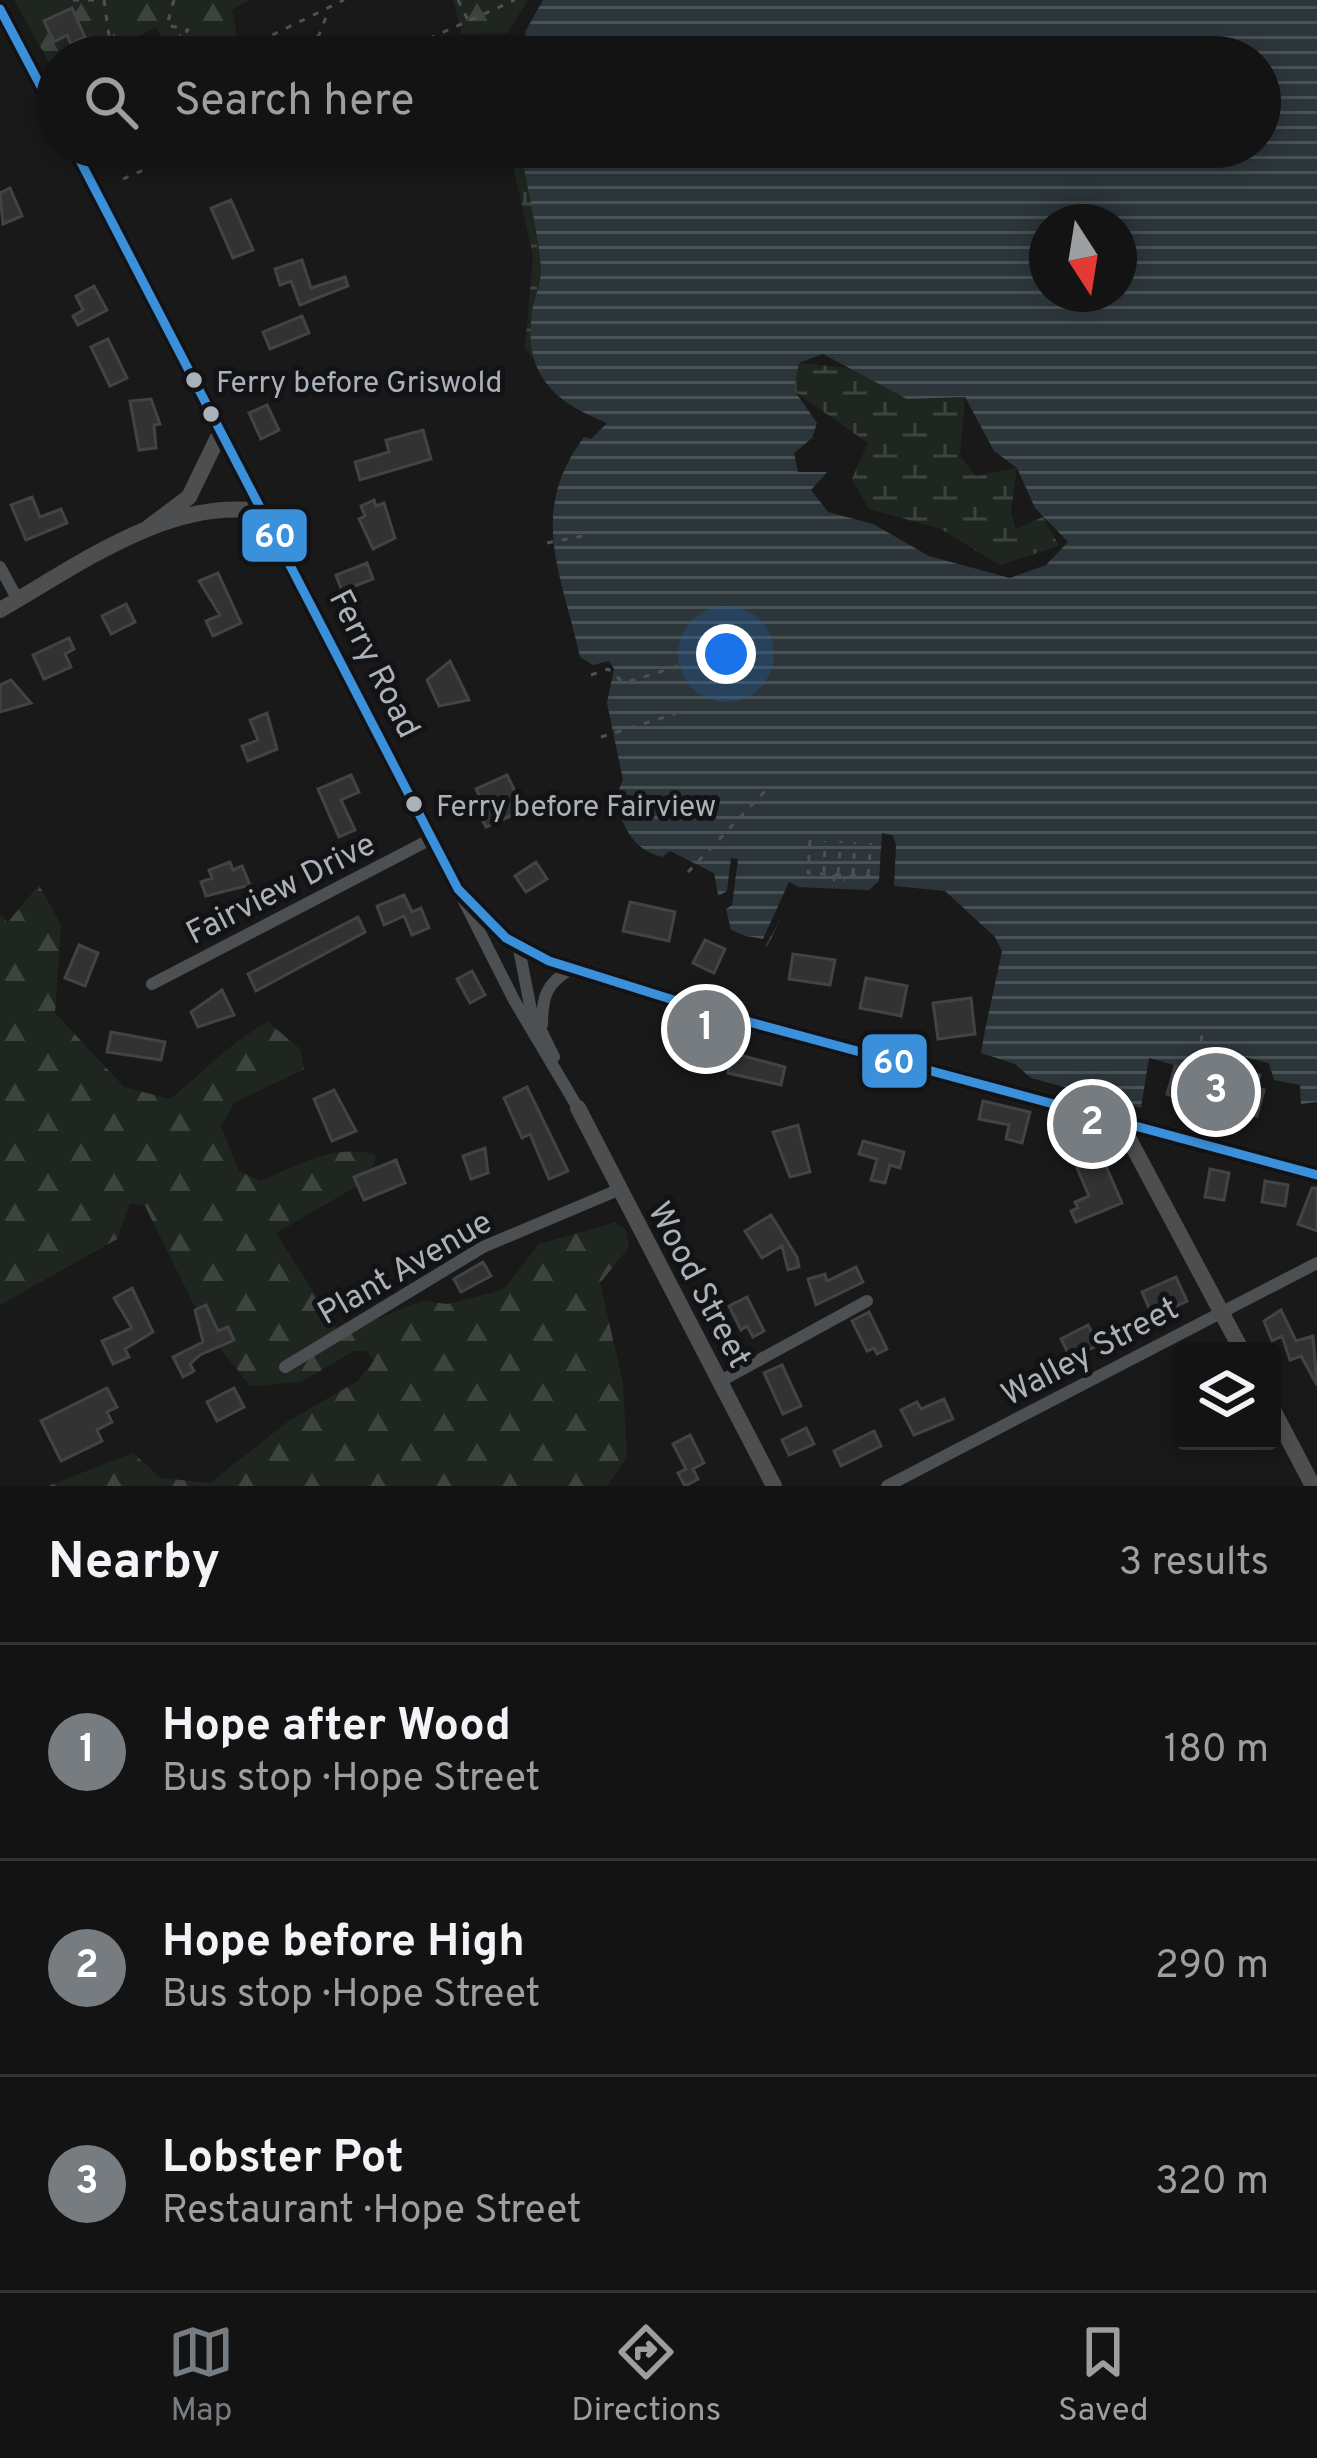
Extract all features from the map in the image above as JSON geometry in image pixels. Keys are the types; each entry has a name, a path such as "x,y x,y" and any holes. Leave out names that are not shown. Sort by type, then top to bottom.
{"main road":[{"path":"0,9 36,77"},
{"name":"Ferry Road","path":"84,168 458,889"},
{"path":"458,889 514,942 574,968 712,1012 1317,1174"}],"street":[{"path":"144,532 189,497 221,430"},
{"path":"0,610 144,532 200,509 222,506 263,512"},
{"path":"0,567 18,600"},
{"name":"Fairview Drive","path":"152,984 433,838"},
{"name":"Wood Street","path":"458,889 578,1108"},
{"path":"500,973 514,942"},
{"name":"Wood Street","path":"514,942 531,1010 774,1486"},
{"path":"543,1033 551,981 574,968"},
{"path":"1121,1124 1237,1342"},
{"name":"Plant Avenue","path":"285,1367 483,1247 619,1190"},
{"name":"Walley Street","path":"887,1486 1317,1263"},
{"path":"719,1382 868,1301"},
{"path":"1281,1425 1313,1486"}],"path":[{"path":"73,0 102,0 110,36"},
{"path":"174,0 167,25 188,30 183,36"},
{"path":"271,36 344,0"},
{"path":"458,0 469,21"},
{"path":"435,36 515,0"},
{"path":"318,36 328,10"},
{"path":"124,179 149,168"},
{"path":"547,543 582,536"},
{"path":"591,675 608,669 624,683 679,666"},
{"path":"601,737 675,714"},
{"path":"688,872 767,789"},
{"path":"810,840 808,873 845,880"},
{"path":"824,874 825,841"},
{"path":"834,877 841,842"},
{"path":"853,876 855,842"},
{"path":"868,877 871,843"},
{"path":"834,877 877,877"},
{"path":"1196,1071 1202,1035"}],"green space":[{"path":"14,0 249,0 232,10 237,36 161,36 156,27 140,36 36,39"},
{"path":"453,0 528,0 507,33 462,34"},
{"path":"514,168 533,168 546,245 538,365 525,348 533,256"},
{"path":"799,363 849,368 907,399 965,397 960,456 975,476 1017,468 1011,512 1016,529 1043,517 1059,546 1000,565 941,529 869,509 852,479 868,443 794,391"},
{"path":"39,885 61,925 55,1013 124,1087 170,1099 268,1022 300,1049 304,1069 234,1103 221,1126 239,1171 260,1181 332,1154 376,1155 369,1179 276,1233 340,1334 422,1301 447,1304 495,1292 506,1287 539,1244 616,1222 626,1230 629,1247 600,1283 623,1383 627,1457 607,1486 48,1486 133,1453 161,1478 210,1483 290,1420 358,1381 374,1360 366,1351 354,1351 301,1382 250,1386 207,1331 145,1206 130,1203 117,1239 0,1305 0,915 8,922"}],"shaded area":[{"path":"543,0 1317,0 1317,1102 1301,1104 1300,1085 1274,1080 1269,1063 1244,1057 1236,1082 1149,1058 1141,1108 1031,1078 1015,1064 981,1053 998,951 937,893 796,887 767,947 724,927 714,873 670,851 662,857 643,849 631,836 614,801 623,780 607,703 614,669 609,661 593,665 580,657 554,544 557,492 567,465 584,437 591,439 607,423 558,396 538,370 531,335 541,267 524,168 1281,168 1281,36 526,36 525,32","holes":["823,354 907,399 965,397 994,451 1017,468 1035,508 1068,542 1046,565 1010,578 929,556 873,524 828,512 811,490 827,472 798,472 794,453 812,438 817,423 794,390 799,363"]}],"pier":[{"path":"882,833 893,836 896,845 894,886 945,891 995,937 1002,951 979,1058 992,953 935,899 869,890 879,881"},
{"path":"731,858 738,859 732,905 726,909 731,930 763,939 789,882 799,887 764,948 729,937 721,927 715,898 727,891"}],"building":[{"path":"72,8 85,36 51,36 44,21"},
{"path":"10,188 22,216 3,224 0,193"},
{"path":"231,200 253,250 233,258 211,208"},
{"path":"302,260 311,288 345,277 348,286 300,305 291,281 280,285 275,269"},
{"path":"94,286 107,310 78,325 73,316 83,310 76,296"},
{"path":"302,316 309,333 270,349 263,332"},
{"path":"108,339 127,378 110,386 91,347"},
{"path":"151,399 160,424 154,425 156,448 139,450 130,401"},
{"path":"267,405 279,430 261,439 249,413"},
{"path":"423,430 431,459 360,480 355,462 389,452 386,440"},
{"path":"32,497 40,517 61,509 67,523 26,540 11,505"},
{"path":"374,500 376,506 384,503 395,538 373,549 359,519 365,516 361,506"},
{"path":"367,563 373,579 342,591 336,575"},
{"path":"218,573 241,623 213,636 206,621 220,615 199,581"},
{"path":"126,604 135,622 111,634 102,616"},
{"path":"69,638 74,649 65,654 71,667 44,679 33,655"},
{"path":"450,661 469,700 439,706 427,680"},
{"path":"11,680 31,703 0,712 0,685"},
{"path":"267,713 277,749 248,761 242,746 258,740 250,720"},
{"path":"351,775 359,792 341,800 355,830 339,837 318,789"},
{"path":"507,775 524,810 486,827 480,815 487,811 476,789"},
{"path":"230,862 233,870 242,866 250,885 206,896 201,882 212,878 209,870"},
{"path":"536,862 547,879 526,892 515,876"},
{"path":"404,895 412,912 421,908 429,928 412,935 404,916 384,925 377,906"},
{"path":"630,902 675,912 669,941 623,931"},
{"path":"358,917 365,932 256,991 248,974"},
{"path":"705,940 725,949 714,973 693,963"},
{"path":"79,945 98,953 85,986 65,978"},
{"path":"793,954 835,960 830,985 789,979"},
{"path":"472,971 485,995 470,1003 457,979"},
{"path":"866,978 907,986 901,1016 860,1008"},
{"path":"222,990 234,1015 198,1027 191,1012"},
{"path":"971,998 975,1034 938,1039 933,1003"},
{"path":"111,1032 165,1042 161,1060 107,1052"},
{"path":"732,1053 785,1067 781,1085 728,1073"},
{"path":"1175,1066 1239,1083 1243,1070 1260,1075 1256,1088 1264,1090 1257,1116 1232,1113 1231,1117 1167,1094"},
{"path":"527,1087 568,1171 549,1179 530,1134 522,1138 504,1098"},
{"path":"334,1090 356,1131 332,1141 314,1099"},
{"path":"983,1101 1030,1112 1022,1143 1006,1139 1009,1125 979,1119"},
{"path":"798,1125 810,1172 790,1177 773,1132"},
{"path":"863,1141 904,1152 900,1168 890,1165 885,1183 871,1180 877,1159 859,1154"},
{"path":"485,1148 488,1173 471,1179 463,1156"},
{"path":"1102,1157 1122,1203 1076,1222 1071,1211 1078,1208 1075,1202 1089,1196 1077,1168"},
{"path":"396,1160 405,1183 364,1200 354,1177"},
{"path":"1210,1169 1229,1173 1224,1200 1205,1197"},
{"path":"1265,1181 1288,1185 1285,1206 1262,1202"},
{"path":"1312,1188 1317,1188 1317,1231 1298,1224"},
{"path":"771,1215 799,1267 788,1270 782,1246 762,1258 745,1231"},
{"path":"483,1262 491,1276 461,1292 454,1279"},
{"path":"856,1267 863,1282 816,1305 808,1279 825,1274 827,1281"},
{"path":"1176,1277 1187,1301 1153,1317 1142,1292"},
{"path":"132,1288 153,1332 125,1349 129,1357 113,1364 102,1341 132,1328 114,1298"},
{"path":"747,1297 764,1331 753,1337 747,1326 741,1330 729,1306"},
{"path":"206,1305 218,1331 228,1327 234,1340 200,1355 190,1364 194,1371 183,1377 173,1357 203,1342 195,1310"},
{"path":"1281,1310 1296,1341 1313,1336 1317,1385 1301,1356 1290,1360 1282,1336 1272,1341 1264,1321"},
{"path":"869,1312 887,1349 877,1354 874,1348 867,1351 852,1321"},
{"path":"1088,1325 1098,1345 1071,1359 1061,1339"},
{"path":"782,1365 801,1406 783,1414 764,1373"},
{"path":"107,1388 117,1407 107,1412 112,1422 97,1430 102,1441 61,1461 41,1421"},
{"path":"234,1388 244,1407 217,1421 207,1402"},
{"path":"944,1399 953,1419 914,1435 901,1410 917,1402 921,1409"},
{"path":"806,1428 814,1444 789,1455 782,1440"},
{"path":"874,1431 881,1446 841,1466 834,1451"},
{"path":"690,1435 704,1463 693,1469 698,1479 685,1486 678,1473 686,1469 673,1444"}],"transit line":[{"name":"60","path":"0,9 36,77"},
{"name":"60","path":"84,168 458,889 506,938 549,961 712,1012 1317,1175"}],"place":[{"name":"Ferry before Griswold","path":"194,380"},
{"name":"Ferry before Fairview","path":"414,804"},
{"name":"Hope after Wood","path":"706,1029"},
{"name":"Lobster Pot","path":"1216,1092"},
{"name":"Hope before High","path":"1092,1124"}]}
